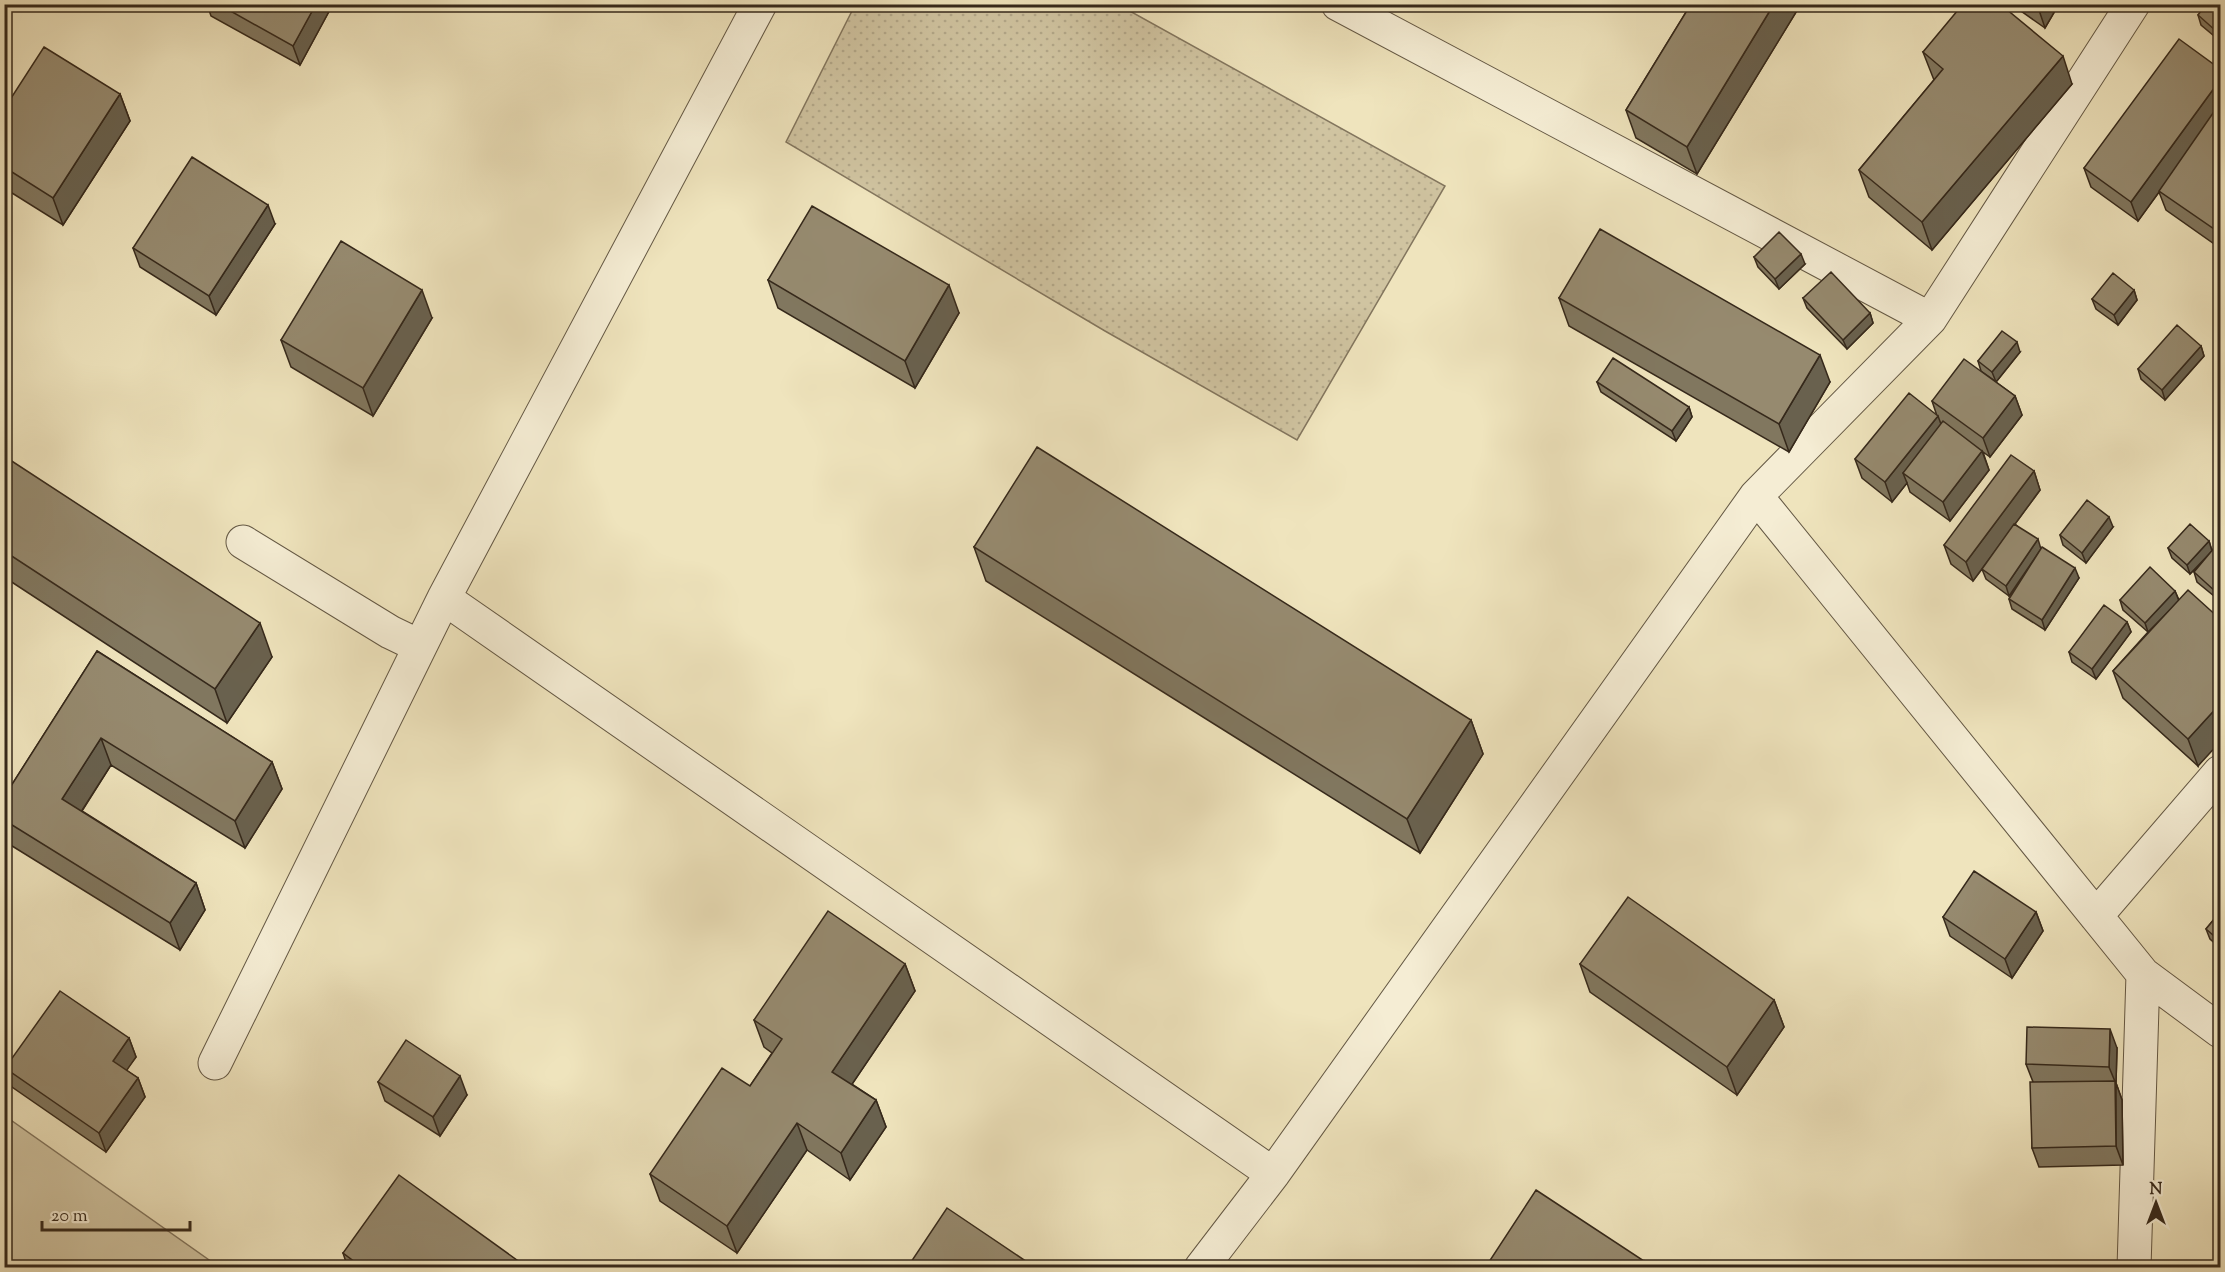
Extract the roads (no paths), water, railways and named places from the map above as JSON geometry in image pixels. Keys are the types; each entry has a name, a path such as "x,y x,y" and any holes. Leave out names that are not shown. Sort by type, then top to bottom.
{"street":[{"path":"215,1063 419,646 760,4"},
{"path":"1338,4 1930,319"},
{"path":"1202,1268 1273,1174 1756,496 1930,319 2133,4"},
{"path":"1756,496 2143,974 2220,1031"},
{"path":"243,542 390,632 419,646"},
{"path":"444,598 1273,1174"},
{"path":"2096,916 2220,772"},
{"path":"2134,1268 2143,974"}]}
